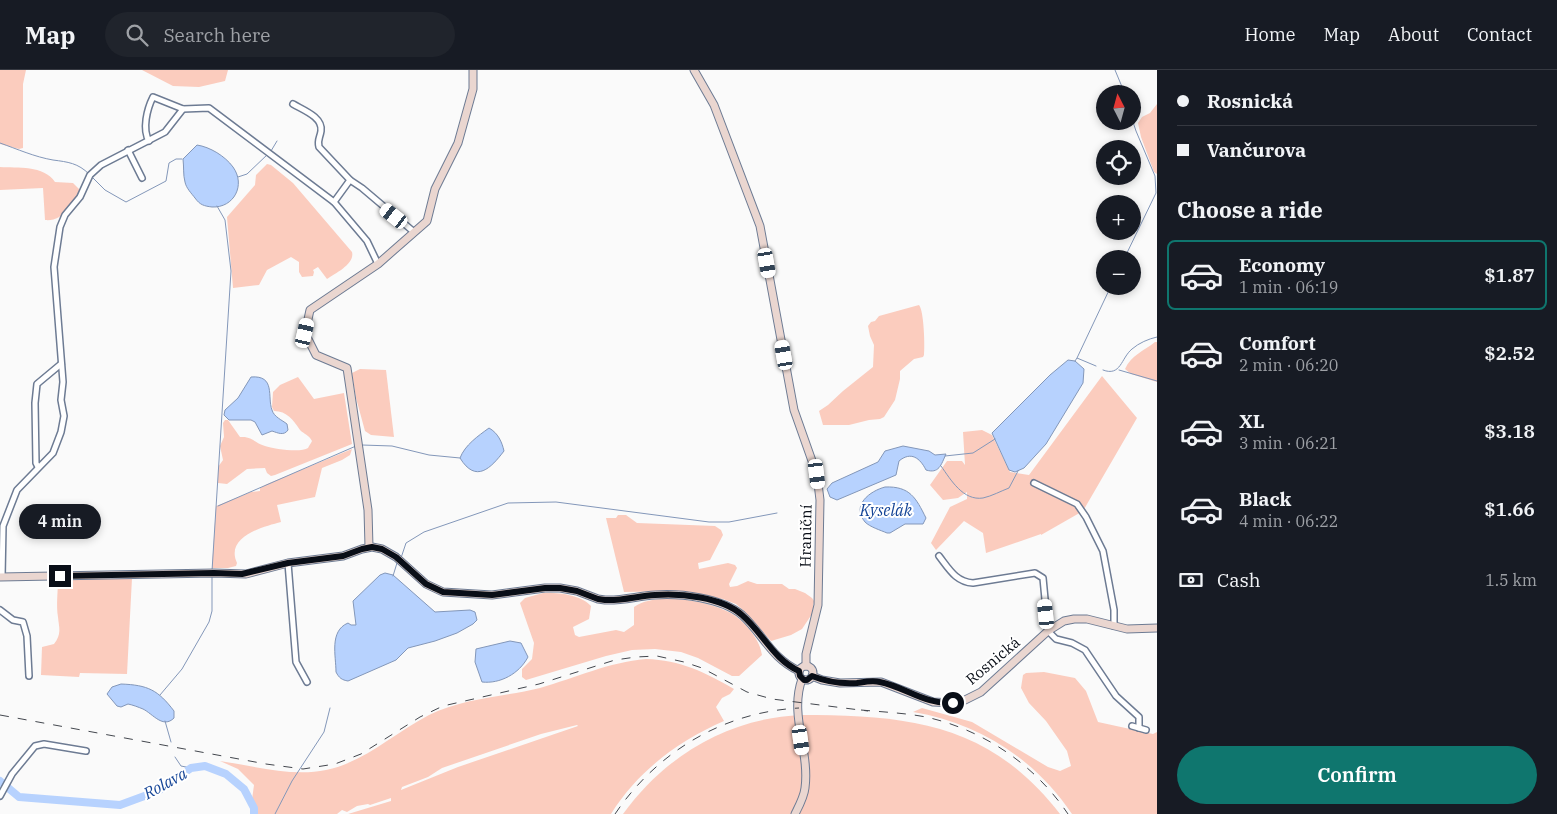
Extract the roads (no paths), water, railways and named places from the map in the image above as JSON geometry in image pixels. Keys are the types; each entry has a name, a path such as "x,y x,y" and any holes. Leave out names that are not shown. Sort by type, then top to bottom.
{"street":[{"path":"369,547 368,510 348,368 316,354 305,333 310,310 378,264 427,221 435,189 458,143 472,88 473,70"},
{"name":"Hraniční","path":"694,70 714,105 760,226 794,410 817,474 820,500 818,605 806,654 806,666"},
{"path":"149,141 145,133 152,97 183,108 209,108 334,202 367,241 378,264"},
{"path":"293,104 321,124 318,141 319,147 350,180 414,232"},
{"path":"183,108 165,132 128,150 102,165 90,175 80,197 65,215 60,227 54,267 63,382 61,400 64,416 61,432 53,453 17,490 2,526 1,577 242,574 288,563 343,556 369,547 379,548 390,553 407,565 426,584 446,593 492,595 545,588 560,588 605,600 672,595 717,602 743,615 773,653 799,671 802,679 797,708 805,773 805,790 795,814"},
{"path":"128,150 142,177"},
{"path":"334,202 350,180"},
{"path":"38,467 36,463 35,403 37,384 61,364"},
{"path":"1034,483 1077,504 1086,517 1103,551 1114,610 1114,626"},
{"path":"939,556 956,577 964,582 974,583 1035,573 1043,578 1048,632 1056,639 1072,643 1085,650 1116,696 1139,717 1138,728"},
{"path":"288,563 296,662 307,682"},
{"path":"0,610 13,620 23,622 27,636 29,676"},
{"name":"Rosnická","path":"812,676 840,683 881,682 932,702 960,702 971,698 986,688 1059,624 1074,619 1092,619 1127,629 1157,628"},
{"path":"799,671 806,666 812,669 812,676 807,680 802,679"},
{"path":"1132,726 1146,730"},
{"path":"1,794 12,774 31,749 38,744 86,751"}],"water":[{"path":"197,145 222,156 230,163 237,174 238,188 236,194 226,204 212,207 202,205 189,191 184,177 183,159"},
{"path":"1068,360 1075,361 1084,369 1083,383 1046,444 1024,468 1015,472 1009,470 992,433 1050,375"},
{"path":"251,377 259,377 267,383 273,412 287,424 288,430 285,433 281,434 272,431 262,435 255,422 251,420 229,420 224,415 225,410 238,398"},
{"path":"489,428 499,438 504,451 489,468 478,472 466,466 460,458 468,445"},
{"path":"903,446 929,451 935,455 946,454 937,470 926,470 915,457 903,458 899,461 896,475 837,500 830,497 827,489 832,483 878,462 885,451"},
{"name":"Kyselák","path":"885,487 901,489 911,495 926,518 923,524 905,524 887,533 865,522 861,516 861,505 868,495"},
{"path":"385,573 393,575 435,612 470,610 475,612 477,620 457,633 408,648 396,660 348,681 344,680 336,672 335,644 338,632 348,623 356,625 353,601 380,575"},
{"path":"510,641 521,643 528,657 524,663 508,677 496,681 482,682 475,662 476,649"},
{"path":"121,684 145,687 157,693 174,711 174,718 166,722 158,720 136,706 128,704 121,707 117,706 107,694 112,687"}],"waterway":[{"path":"1115,70 1121,85"},
{"path":"1128,250 1156,193 1155,176 1136,130"},
{"path":"271,151 277,141"},
{"path":"0,143 26,153 81,167 89,174"},
{"path":"238,177 247,174 268,154"},
{"path":"92,177 105,190 126,202 166,181 169,163 176,159 182,159"},
{"path":"212,571 231,271 225,220 217,206"},
{"path":"1077,358 1107,295"},
{"path":"1103,370 1114,371 1132,349 1157,337"},
{"path":"1075,361 1077,358 1096,366"},
{"path":"1119,370 1157,381"},
{"path":"945,456 973,453 995,439"},
{"path":"362,445 392,446 429,455 460,458"},
{"path":"218,506 356,446"},
{"path":"941,466 958,488 969,496 976,498 983,498 1009,488 1018,471"},
{"path":"401,558 406,543 424,532 508,503 556,502 709,522 729,522 777,513"},
{"path":"393,576 397,563"},
{"path":"160,695 182,669 209,622 212,611 212,575"},
{"path":"275,814 292,781 324,732 330,708"},
{"path":"165,721 171,742"},
{"path":"175,757 181,766 191,768"},
{"name":"Rolava","path":"0,781 19,797 120,805 158,791 191,768 205,766 226,774 244,789 254,808 254,814"}],"railway":[{"path":"0,715 266,764 303,769 335,764 361,754 420,717 443,706 539,684 615,660 657,656 702,668 747,692 772,699 868,711"},
{"path":"615,814 651,772 694,739 718,727 744,718 771,711 799,708"},
{"path":"861,710 926,717 947,723 988,740 1024,765 1055,796 1068,814"}]}
